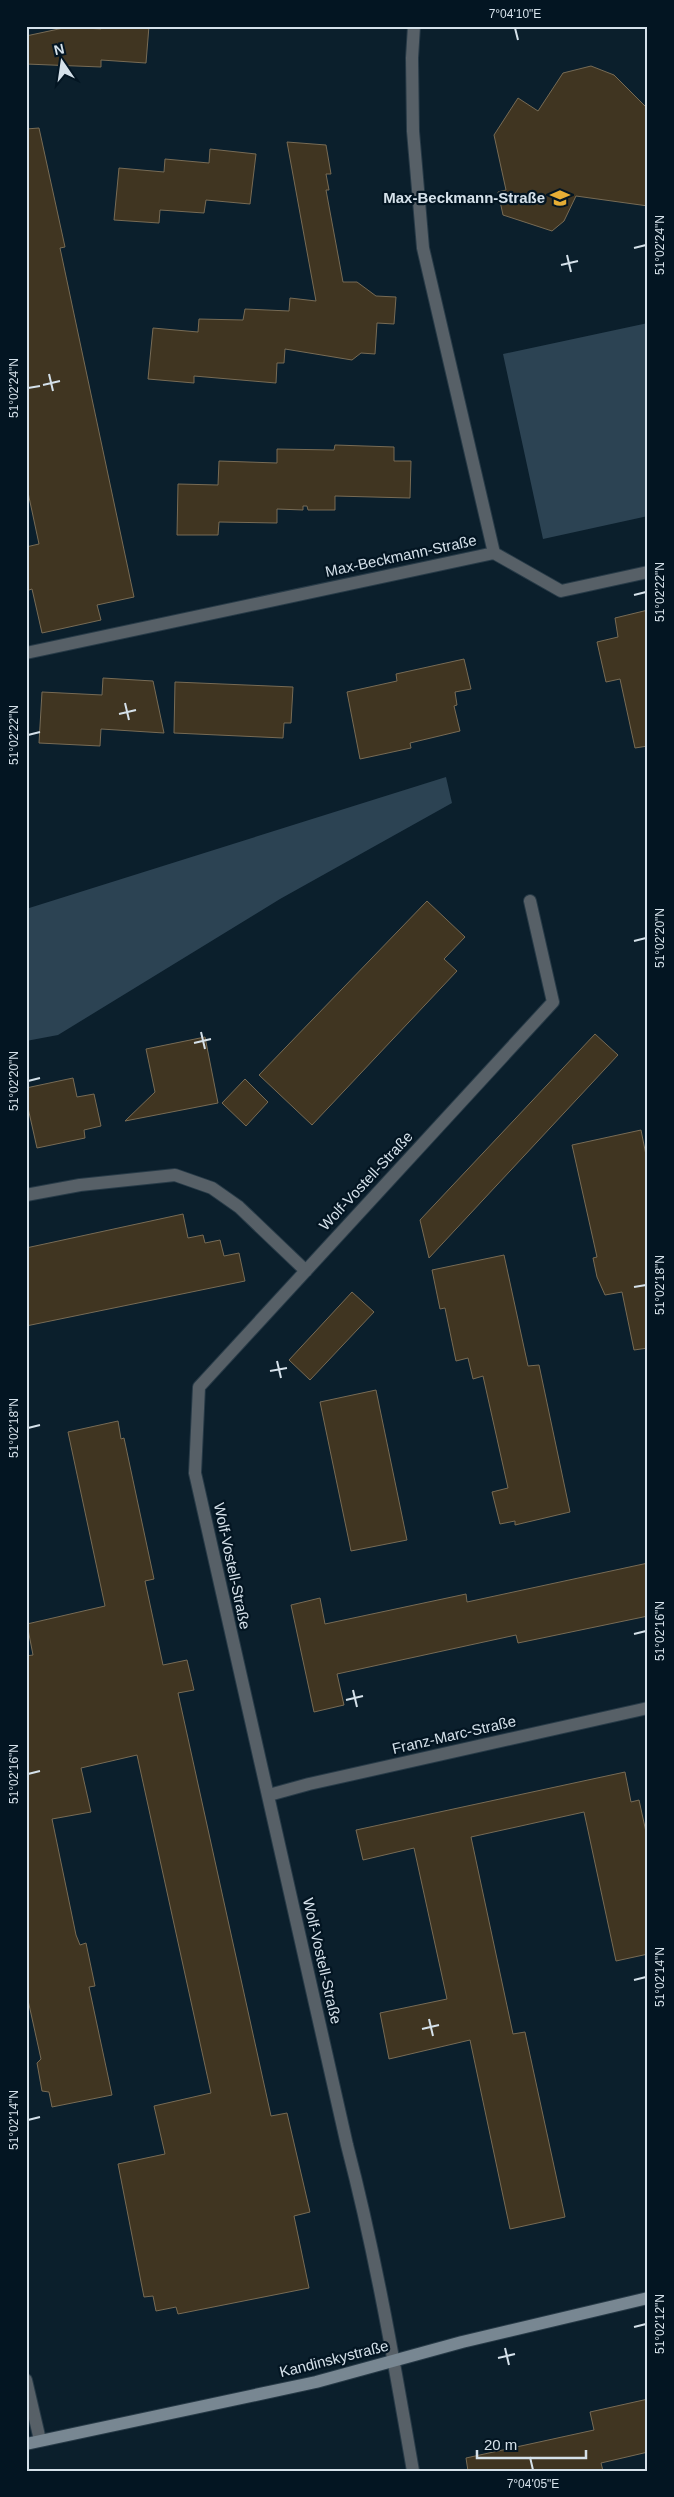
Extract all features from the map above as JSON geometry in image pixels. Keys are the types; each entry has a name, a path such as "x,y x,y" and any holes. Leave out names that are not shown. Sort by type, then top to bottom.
{"street":[{"name":"Max-Beckmann-Straße","path":"26,652 494,552 423,248 413,131 412,58 414,26"},
{"path":"494,552 561,591 648,572"},
{"name":"Wolf-Vostell-Straße","path":"413,2471 366,2219 347,2145 195,1473 199,1387 553,1002 530,902"},
{"path":"26,1195 80,1185 175,1176 212,1188 239,1207 306,1271"},
{"name":"Franz-Marc-Straße","path":"268,1795 309,1784 648,1708"},
{"name":"Kandinskystraße","path":"26,2444 316,2382 462,2342 648,2298"},
{"path":"26,2380 40,2440"}],"shaded area":[{"path":"648,323 648,516 543,539 503,354"},
{"path":"446,777 452,803 280,899 58,1035 26,1041 26,909"}],"building":[{"path":"101,26 149,26 146,63 101,60 101,67 26,64 26,36 68,27 101,29"},
{"path":"591,66 614,75 648,109 648,206 576,196 564,221 552,231 503,215 498,192 506,190 494,135 518,98 538,111 563,73"},
{"path":"39,128 65,247 60,248 134,597 97,605 101,620 42,633 32,589 26,591 26,547 39,544 26,483 26,129"},
{"path":"287,142 326,145 331,174 326,174 329,190 326,190 343,282 357,282 376,296 396,297 394,324 377,323 375,354 361,353 352,360 285,349 284,363 277,363 276,383 194,376 194,383 148,379 153,328 198,332 199,319 243,320 245,309 289,311 290,298 316,301"},
{"path":"210,149 256,154 250,204 206,200 204,213 160,210 159,223 114,220 119,168 164,172 165,159 209,163"},
{"path":"335,445 394,447 394,461 411,461 410,498 335,496 335,510 308,510 307,506 303,506 303,510 277,509 277,523 219,522 218,535 177,535 178,484 218,485 219,461 277,463 277,449 334,450"},
{"path":"648,610 648,746 635,748 620,679 606,682 597,642 618,637 615,618"},
{"path":"464,659 471,689 455,692 457,705 454,706 460,731 410,743 411,748 360,759 347,692 397,681 396,674"},
{"path":"103,678 153,681 164,733 101,729 100,746 39,743 42,692 102,695"},
{"path":"175,682 293,687 291,723 284,723 283,738 174,733"},
{"path":"427,901 465,937 444,959 457,971 312,1125 259,1075"},
{"path":"595,1034 618,1055 429,1258 420,1220"},
{"path":"205,1037 218,1103 125,1121 155,1092 146,1049"},
{"path":"73,1078 77,1097 94,1094 101,1126 84,1130 85,1138 37,1148 26,1099 26,1088"},
{"path":"245,1079 268,1102 246,1126 222,1103"},
{"path":"641,1130 648,1165 648,1348 634,1350 622,1292 605,1295 597,1277 593,1258 597,1257 572,1145"},
{"path":"183,1214 188,1238 203,1235 205,1243 220,1240 224,1256 239,1253 245,1281 26,1326 26,1248"},
{"path":"504,1255 528,1366 539,1365 570,1512 515,1525 515,1521 500,1524 492,1492 508,1488 483,1376 473,1379 468,1358 456,1361 445,1308 440,1309 432,1270"},
{"path":"352,1292 374,1312 310,1380 289,1360"},
{"path":"376,1390 407,1540 351,1551 320,1402"},
{"path":"118,1421 121,1439 124,1438 154,1579 145,1581 163,1665 187,1660 194,1690 178,1693 271,2116 287,2113 310,2212 294,2216 309,2288 178,2314 176,2307 156,2311 153,2296 144,2297 118,2164 165,2154 154,2106 211,2093 137,1755 81,1768 91,1812 52,1819 76,1935 80,1945 86,1943 95,1986 89,1987 112,2095 52,2107 49,2092 42,2091 37,2063 41,2059 26,1991 26,1656 33,1655 27,1624 105,1606 68,1432"},
{"path":"648,1563 648,1616 518,1643 516,1635 337,1674 344,1705 314,1712 291,1605 320,1598 325,1624 466,1594 467,1602"},
{"path":"625,1772 631,1802 639,1800 648,1841 648,1954 616,1961 584,1812 471,1837 513,2034 525,2032 565,2217 510,2229 470,2040 389,2059 380,2013 447,1999 414,1848 363,1860 356,1830"},
{"path":"648,2399 648,2452 601,2463 603,2471 468,2471 466,2458 594,2430 590,2412"}],"place":[{"name":"Max-Beckmann-Straße","path":"560,198"}]}
